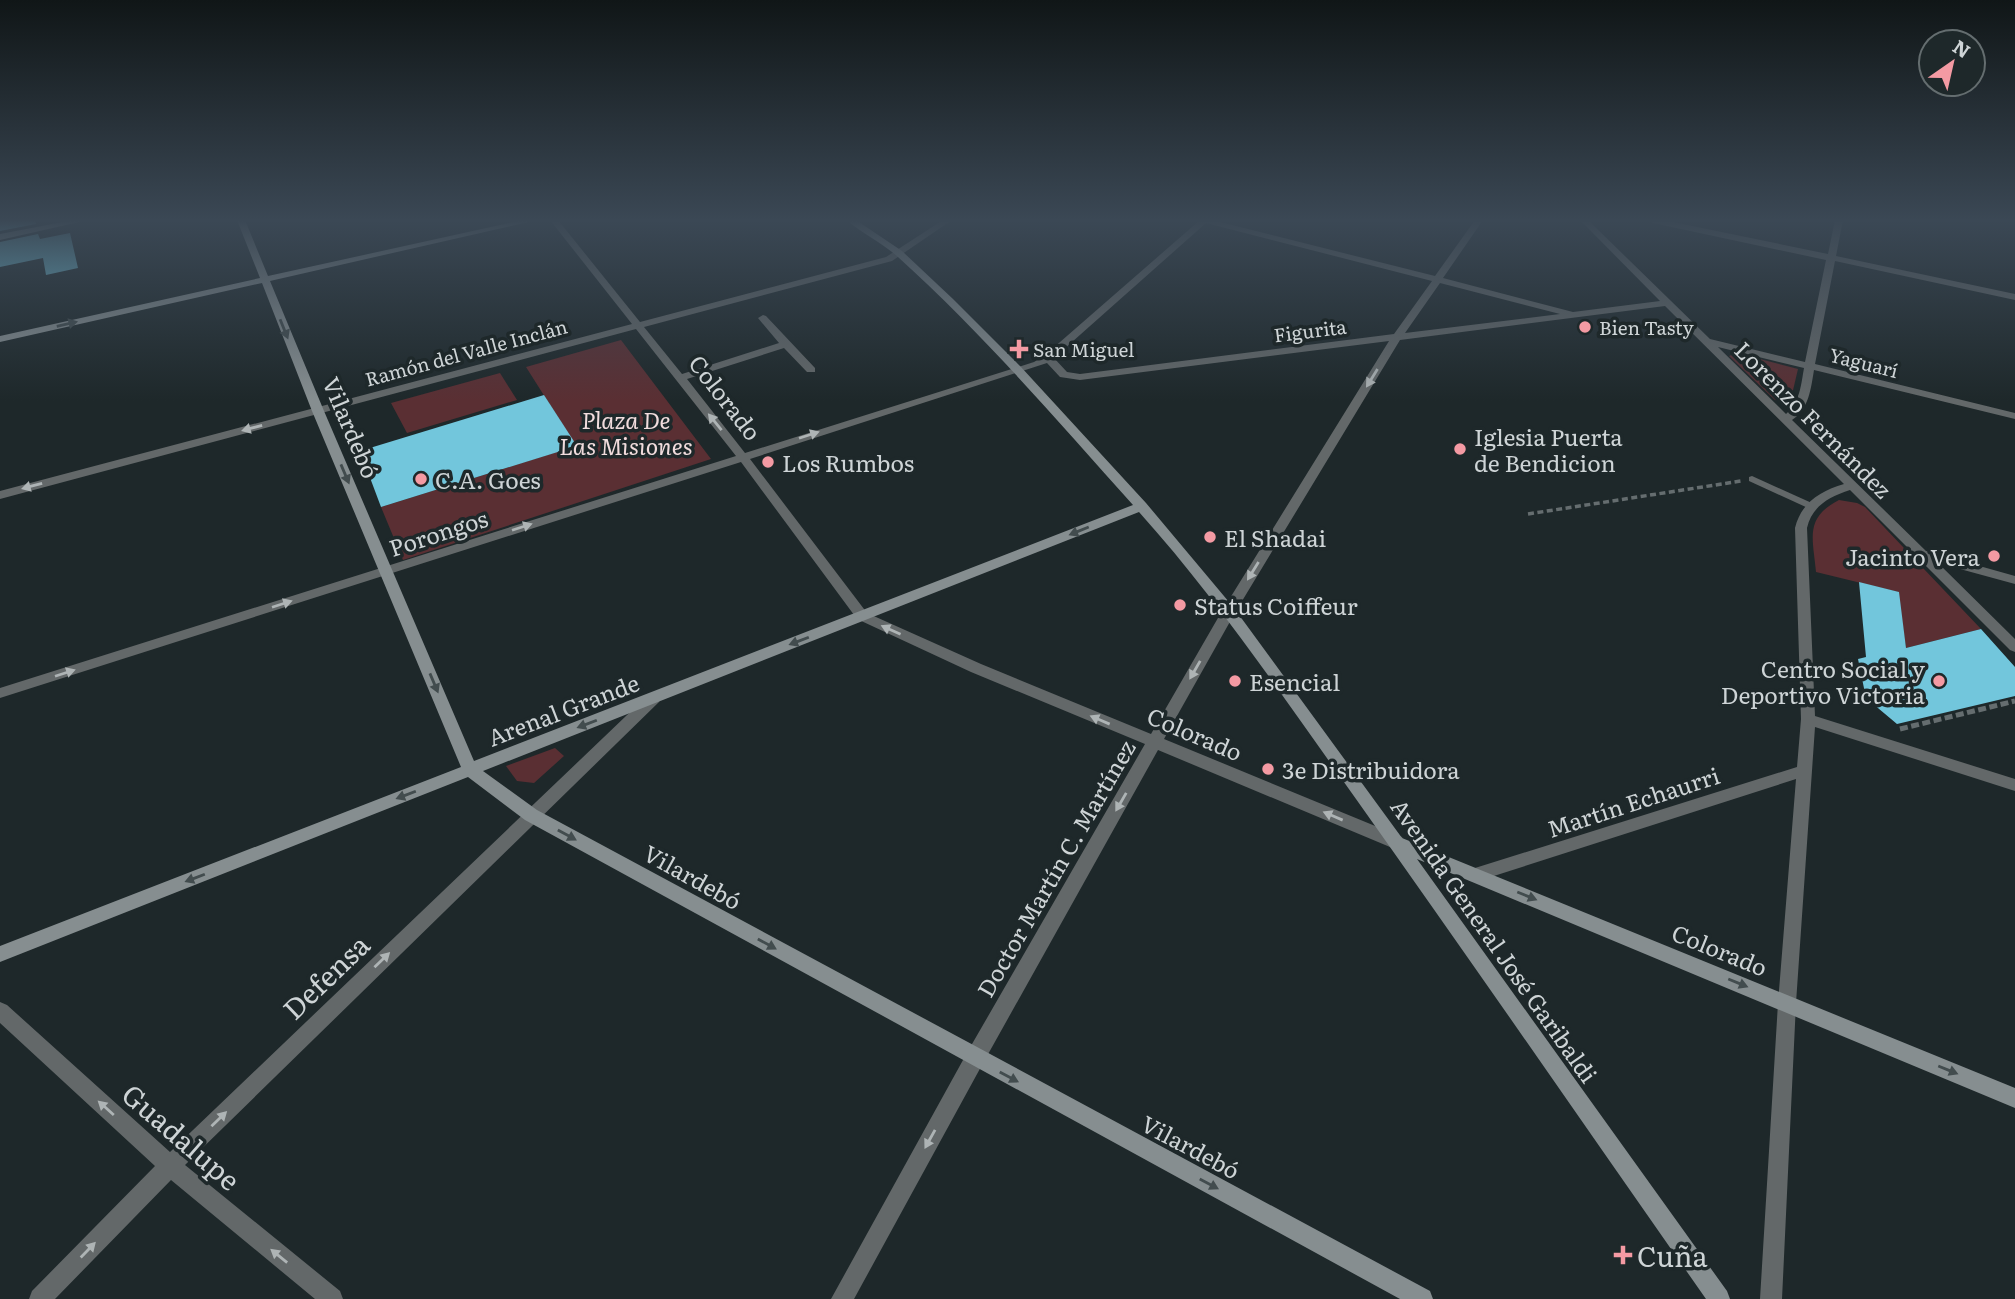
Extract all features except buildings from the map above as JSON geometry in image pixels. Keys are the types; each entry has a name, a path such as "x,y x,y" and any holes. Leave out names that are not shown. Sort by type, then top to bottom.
{"street":[{"path":"0,339 257,281"},
{"name":"Vilardebó","path":"265,281 470,770 531,815 1422,1299"},
{"name":"Colorado","path":"604,281 742,456 862,616 976,668 2015,1098"},
{"name":"Ramón del Valle Inclán","path":"0,495 804,281"},
{"name":"Avenida General José Garibaldi","path":"927,281 1017,369 1142,506 1229,611 1719,1299"},
{"name":"Porongos","path":"0,693 1033,366 1048,358 1136,281"},
{"name":"Doctor Martín C. Martínez","path":"842,1299 975,1058 1229,611 1397,337 1438,281"},
{"path":"1445,281 1579,315"},
{"name":"Lorenzo Fernández","path":"1646,281 2015,647"},
{"path":"1787,419 1800,405 1827,281"},
{"path":"1941,281 2015,296"},
{"name":"Figurita","path":"1048,358 1064,375 1080,377 1668,303"},
{"path":"763,318 811,370"},
{"name":"Yaguarí","path":"1705,341 2015,416"},
{"path":"680,378 786,344"},
{"path":"1771,1299 1787,1003 1808,719 1801,528 1803,515 1811,506 1835,490 1852,486"},
{"name":"Arenal Grande","path":"0,954 1142,506"},
{"path":"1920,553 2015,580"},
{"name":"Defensa","path":"40,1299 170,1167 654,698"},
{"path":"1808,719 2015,785"},
{"name":"Martín Echaurri","path":"1475,875 1804,770"},
{"name":"Guadalupe","path":"0,1011 170,1167 332,1299"}],"lane":[{"path":"1752,479 1811,506"}],"path":[{"path":"1528,514 1752,479"},
{"path":"1868,738 2015,701"}],"green space":[{"name":"Plaza De Las Misiones","path":"621,340 711,459 403,560 381,507 576,446 526,367"},
{"path":"1737,353 1798,369 1790,403 1775,400 1729,356"},
{"name":"Plaza De Las Misiones","path":"500,373 517,400 407,433 391,403"},
{"path":"1839,500 1865,507 1981,629 1906,648 1898,592 1816,572 1813,530 1820,514"},
{"path":"555,748 564,756 534,783 517,781 506,766"}],"place":[{"name":"Bien Tasty","path":"1585,327"},
{"name":"San Miguel","path":"1019,349"},
{"name":"Iglesia Puerta de Bendicion","path":"1460,449"},
{"name":"Los Rumbos","path":"768,462"},
{"name":"C.A. Goes","path":"421,479"},
{"name":"El Shadai","path":"1210,537"},
{"name":"Jacinto Vera","path":"1994,556"},
{"name":"Status Coiffeur","path":"1180,605"},
{"name":"Esencial","path":"1235,681"},
{"name":"Centro Social y Deportivo Victoria","path":"1939,681"},
{"name":"3e Distribuidora","path":"1268,769"},
{"name":"Cuña","path":"1623,1255"}]}
